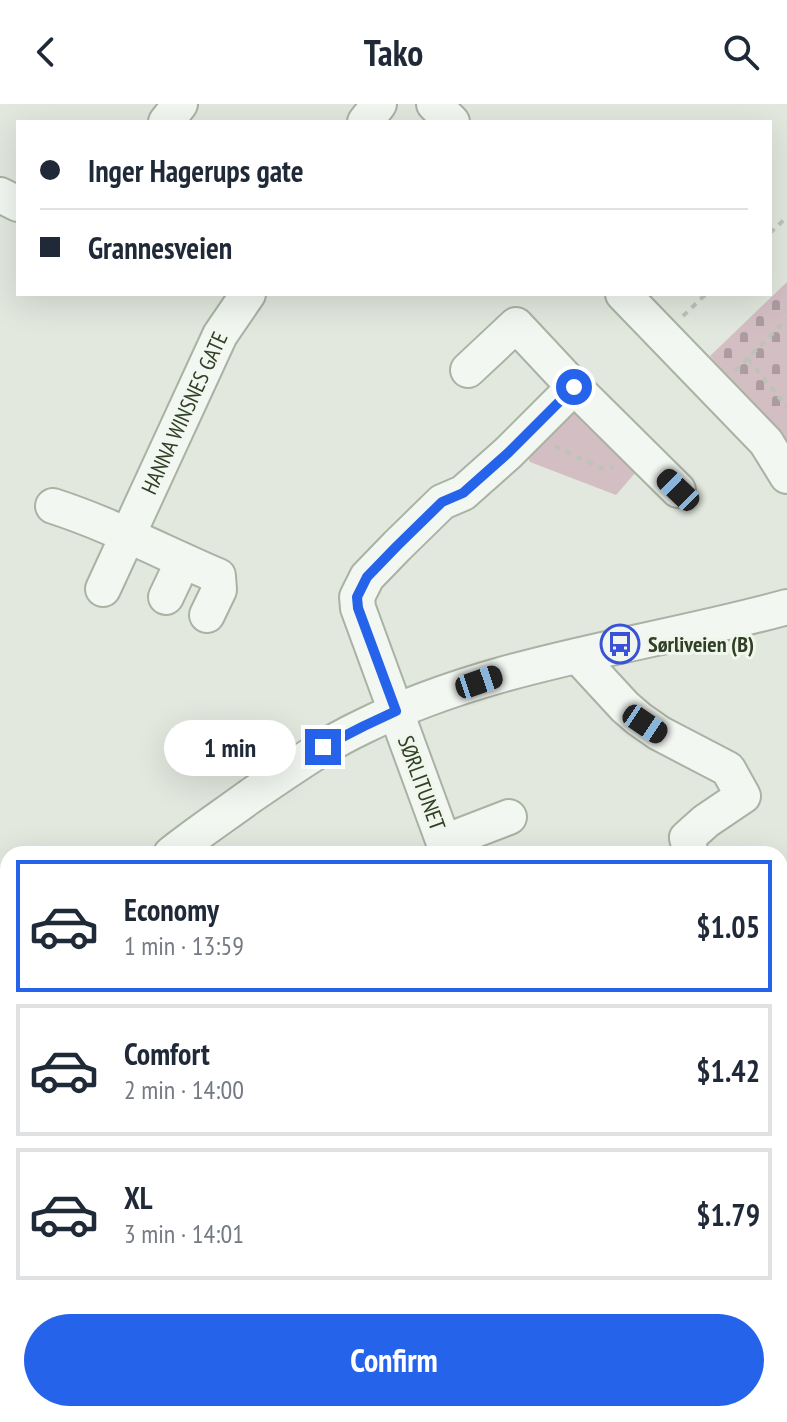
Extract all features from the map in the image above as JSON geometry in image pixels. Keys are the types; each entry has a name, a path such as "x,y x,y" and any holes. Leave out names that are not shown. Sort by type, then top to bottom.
{"street":[{"path":"168,120 180,104"},
{"path":"367,120 379,104"},
{"path":"434,104 450,120"},
{"name":"HANNA WINSNES GATE","path":"103,589 220,335 247,296"},
{"path":"625,296 766,442 787,476"},
{"path":"468,370 516,325 670,482"},
{"path":"532,429 574,387"},
{"name":"SØRLITUNET","path":"446,846 426,757 396,711 358,608 357,597 367,577 442,502 463,493 532,429"},
{"path":"53,506 88,518 218,576 219,590 207,615"},
{"path":"166,597 183,561"},
{"path":"212,840 323,747 396,711 501,675 787,607"},
{"path":"578,656 639,719 659,733 728,769 743,796 687,838 689,846"},
{"path":"450,846 509,817"}],"path":[{"path":"772,231 787,217"},
{"path":"735,371 787,319"},
{"path":"748,359 787,407"},
{"path":"532,429 555,446 601,468 616,467 636,448"}],"green space":[{"path":"787,282 787,446 710,356"},
{"path":"570,407 641,466 616,495 530,462 525,451"}],"place":[{"name":"Sørliveien (B)","path":"620,644"}],"route":[{"path":"323,747 396,711 358,608 357,597 367,577 442,502 463,493 574,387"}]}
